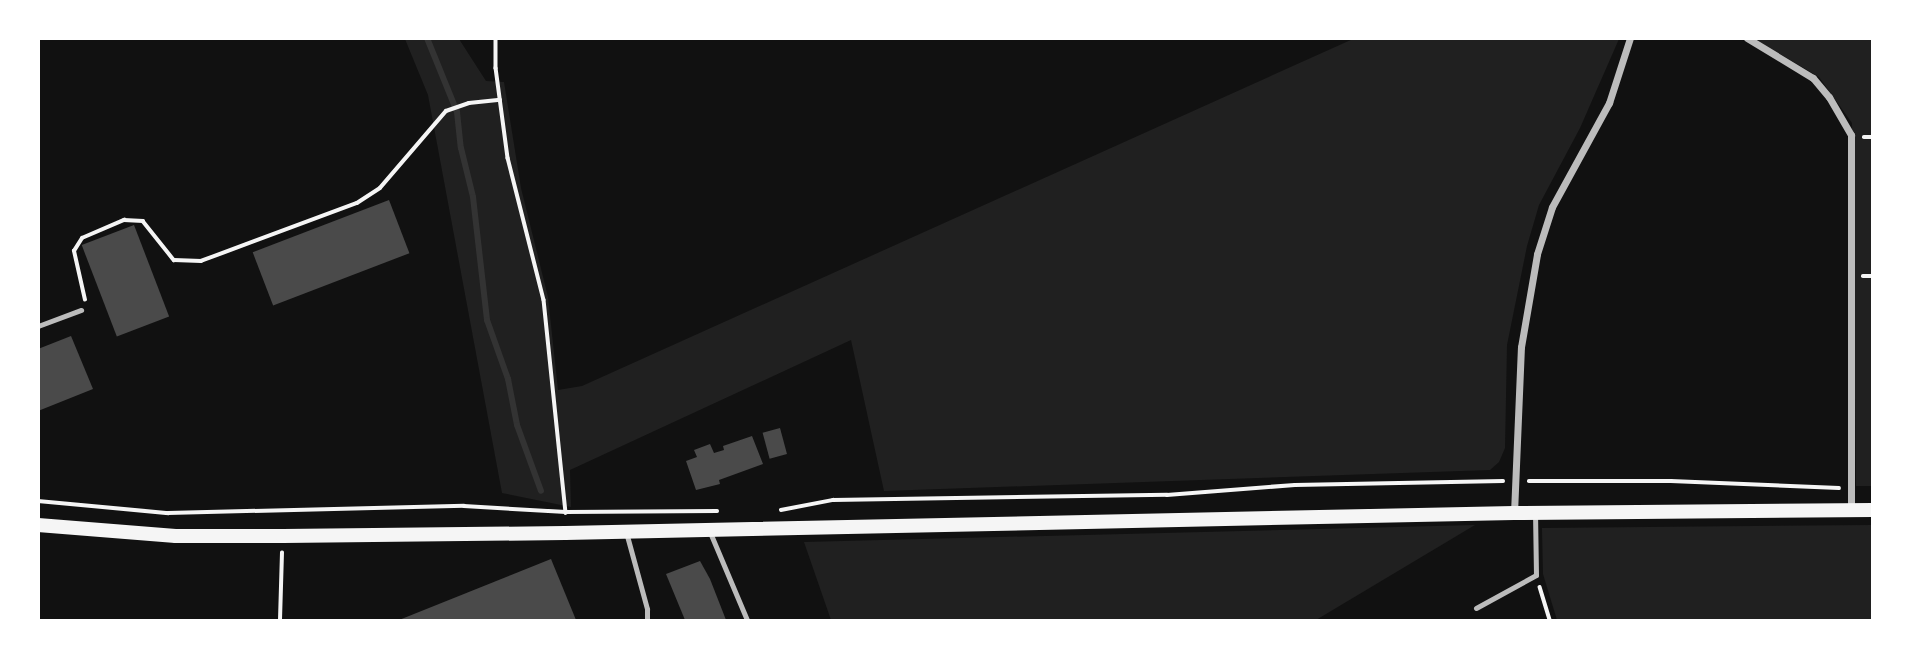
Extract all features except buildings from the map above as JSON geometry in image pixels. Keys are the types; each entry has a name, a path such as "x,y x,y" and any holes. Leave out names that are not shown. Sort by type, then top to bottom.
{"main road":[{"path":"38,525 176,536 283,536 626,532 1514,513 1872,510"}],"street":[{"path":"1514,513 1521,347 1537,254 1552,207 1609,103 1630,38"},
{"path":"1747,38 1813,78 1829,97 1852,135 1851,510"}],"lane":[{"path":"38,326 80,310"},
{"path":"1476,608 1536,575 1535,513"},
{"path":"709,530 747,621"},
{"path":"626,532 648,621"}],"path":[{"path":"496,38 499,100 508,158 544,300 566,512 565,533"},
{"path":"80,310 86,298 74,251 82,238 124,220 142,222 174,260 201,261 357,203 380,188 446,111 469,103 499,100"},
{"path":"779,511 833,500 1167,495 1295,485 1515,481 1684,482 1828,486 1850,491"},
{"path":"38,501 167,513 464,506 566,512 726,511"},
{"path":"280,621 283,536"},
{"path":"1536,575 1550,621"}],"shaded area":[{"path":"405,39 459,39 486,81 504,82 521,188 548,297 558,390 582,386 1353,39 1619,39 1580,128 1539,205 1527,246 1507,345 1505,448 1499,462 1490,470 884,491 851,340 570,470 571,507 502,493 428,95"},
{"path":"1755,39 1872,39 1872,486 1856,486 1852,123 1819,77"},
{"path":"1475,525 1316,620 831,620 804,542"},
{"path":"1872,525 1872,620 1557,620 1543,574 1542,528"}],"waterway":[{"path":"427,38 457,112 461,148 473,197 487,320 508,379 517,425 541,491"}]}
